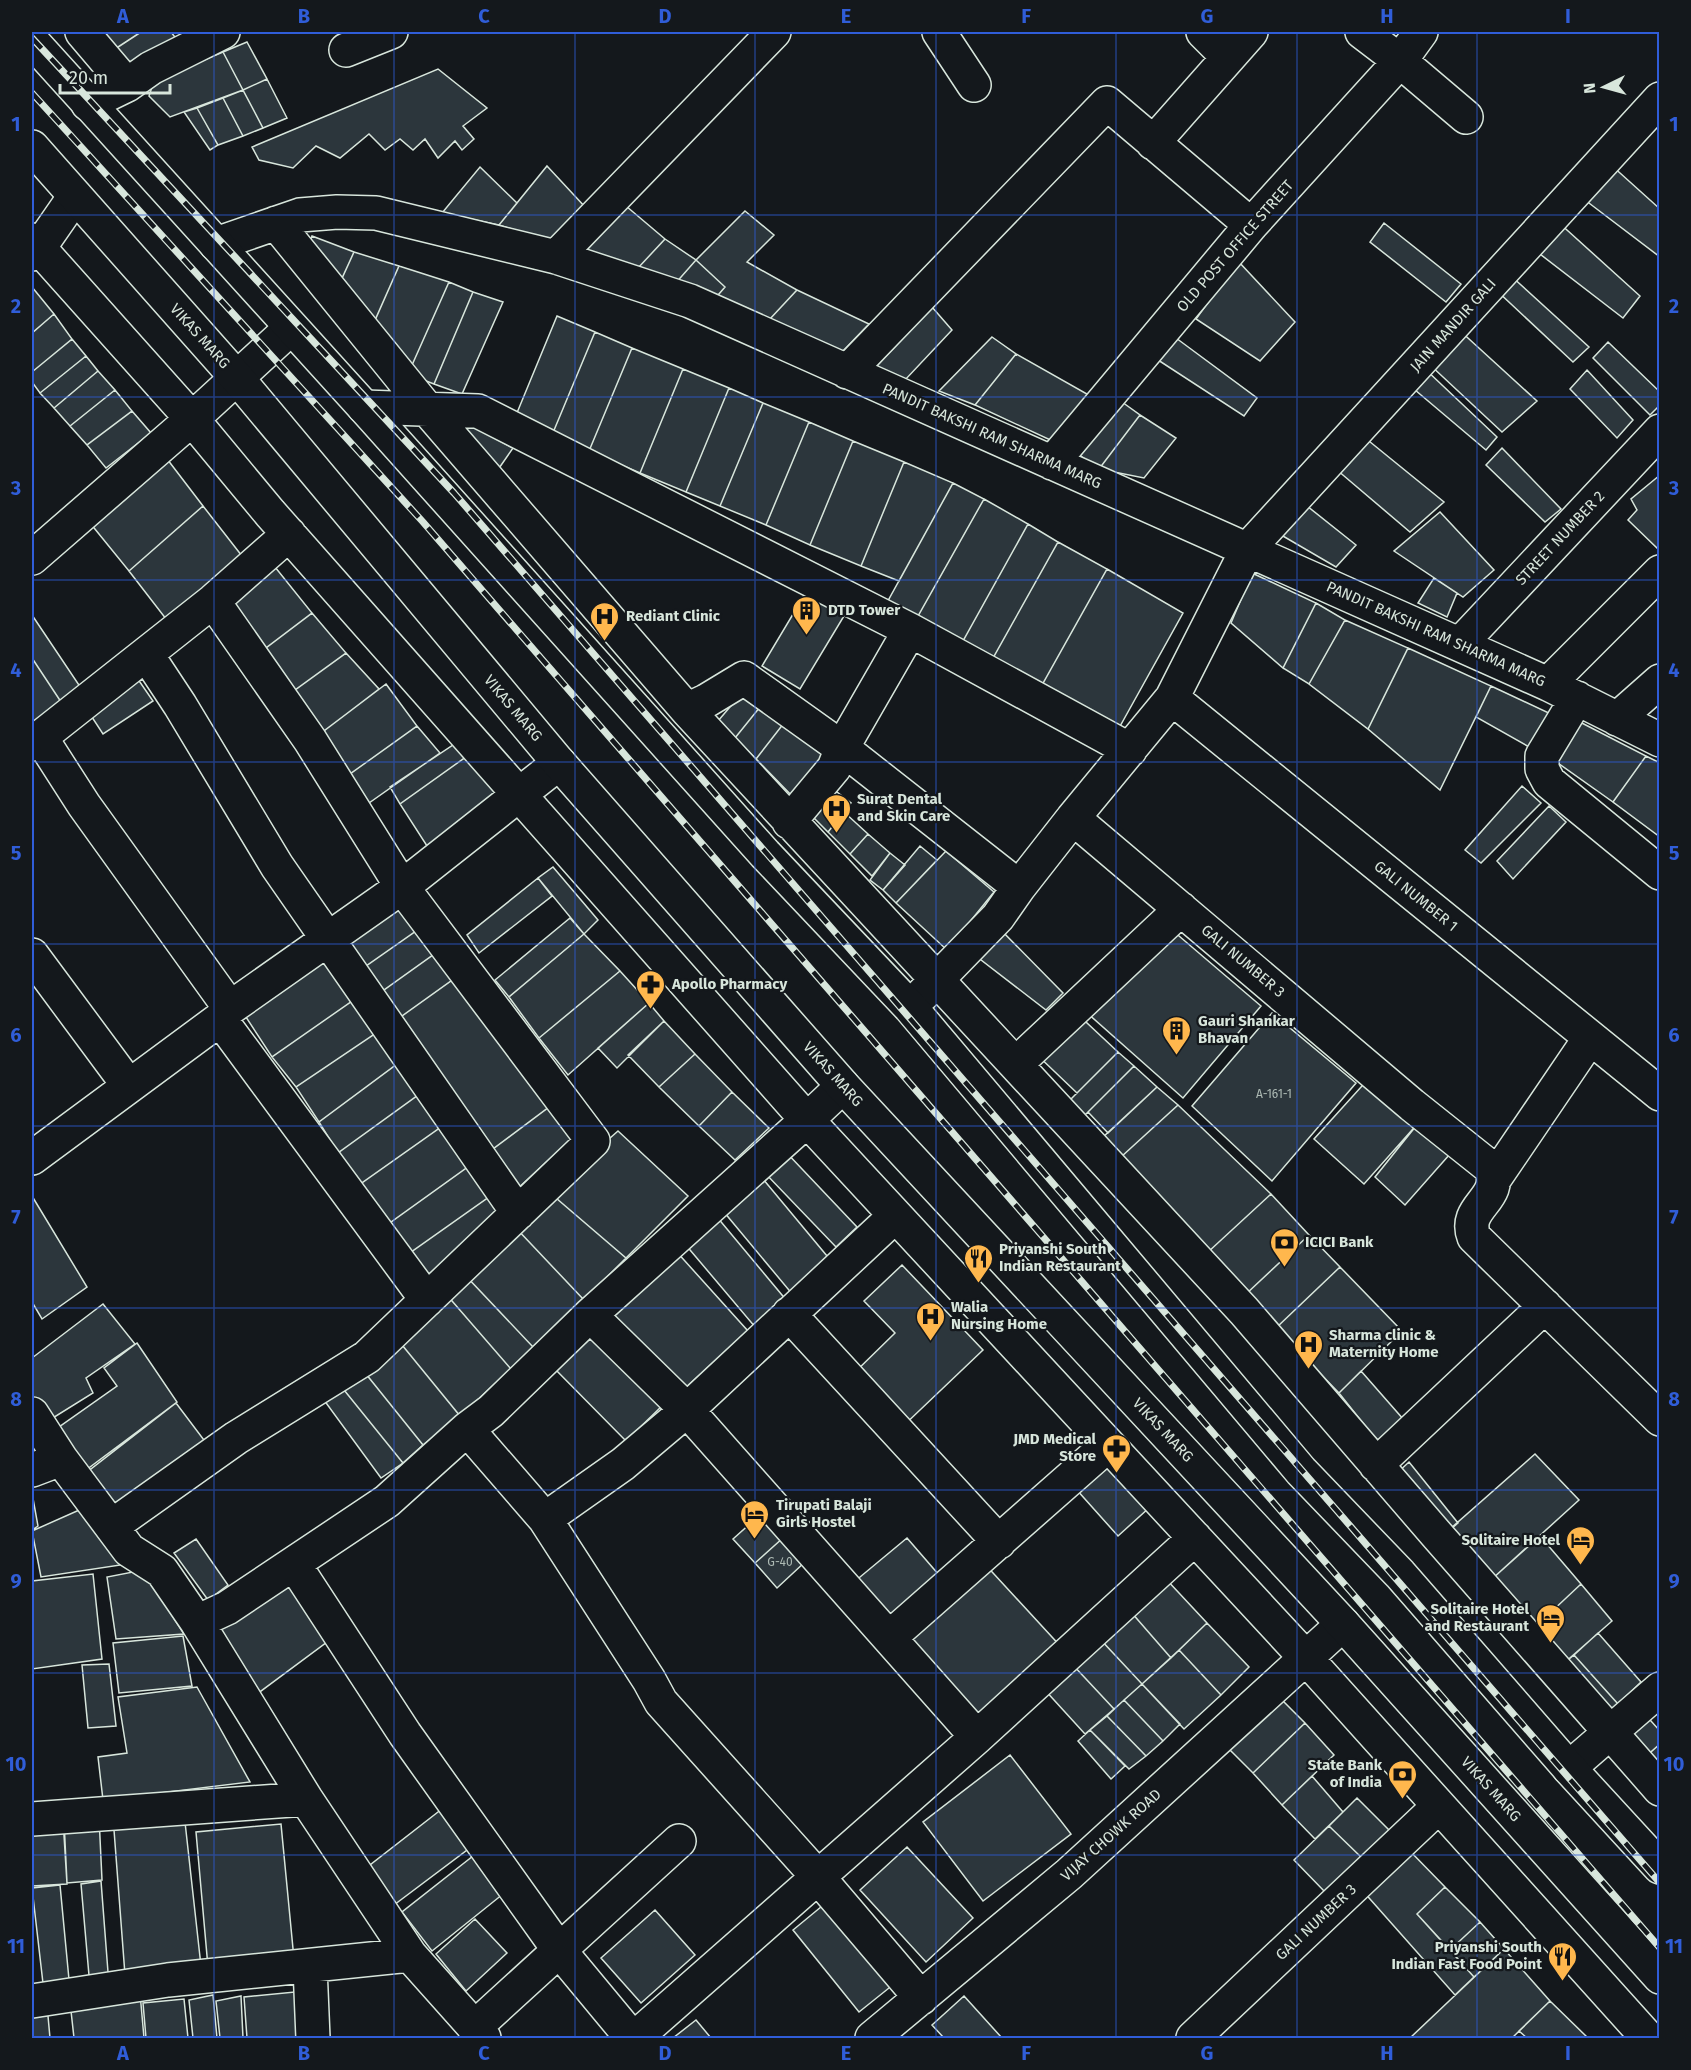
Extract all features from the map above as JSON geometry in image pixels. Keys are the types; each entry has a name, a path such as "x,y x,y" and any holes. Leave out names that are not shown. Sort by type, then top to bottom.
{"street":[{"path":"82,32 127,85"},
{"path":"88,104 127,85 151,68 223,32"},
{"path":"346,50 391,32"},
{"path":"556,258 774,32"},
{"path":"939,32 974,85"},
{"path":"1203,32 1228,57"},
{"path":"1153,143 1251,32"},
{"path":"1362,32 1466,117"},
{"name":"OLD POST OFFICE STREET","path":"1052,463 1251,225 1400,61 1421,32"},
{"path":"32,41 765,854 910,1007 1301,1471 1400,1574 1569,1768 1659,1867"},
{"name":"JAIN MANDIR GALI","path":"910,1007 998,917 1073,818 1172,698 1247,550 1659,99"},
{"path":"847,372 1107,103 1251,225"},
{"name":"VIKAS MARG","path":"32,147 237,378 559,764 843,1086 1343,1624 1659,1977"},
{"path":"75,196 34,247 192,419 289,534 807,1120 1306,1658 1648,2038"},
{"name":"PANDIT BAKSHI RAM SHARMA MARG","path":"216,244 288,219 337,212 376,213 556,258 690,302 1460,644 1577,698 1659,741"},
{"path":"288,219 427,410 687,710 1244,1311 1659,1789"},
{"path":"32,558 192,419 291,328"},
{"path":"364,407 478,411 910,630 1130,750"},
{"name":"STREET NUMBER 2","path":"1460,644 1659,431"},
{"path":"289,534 213,601 36,741 84,805 225,1014 427,1300"},
{"path":"1548,684 1659,572"},
{"path":"112,1526 236,1438 367,1357 593,1142 402,887 310,740 213,601"},
{"path":"789,822 834,768 842,748 910,630"},
{"path":"147,655 180,705 277,866 518,1213"},
{"path":"687,710 744,678 842,748 1019,887"},
{"path":"1617,718 1659,681"},
{"name":"GALI NUMBER 1","path":"1172,698 1659,1095"},
{"path":"1577,698 1542,756 1542,770 1549,782 1659,873"},
{"path":"32,1158 225,1014 402,887 559,764"},
{"name":"GALI NUMBER 3","path":"1073,818 1412,1105 1491,1168 1495,1178"},
{"path":"1016,1064 1181,909"},
{"path":"32,955 129,1086"},
{"path":"1590,1038 1495,1178 1494,1189 1472,1218 1471,1228 1474,1237 1659,1419"},
{"path":"197,1622 226,1608 387,1502 467,1429 491,1411 590,1315 843,1086"},
{"path":"545,1519 623,1464 687,1410 895,1216"},
{"path":"1376,1465 1545,1306"},
{"path":"789,1314 999,1542"},
{"path":"590,1315 687,1410 977,1737"},
{"path":"32,1414 46,1465 112,1526 129,1550 162,1571 197,1622 306,1799 410,1955 479,2033 559,1950 679,1841"},
{"path":"467,1429 545,1519 650,1680 660,1702 818,1877 921,1998"},
{"path":"890,1637 1108,1445"},
{"path":"294,1564 405,1734 559,1950 633,2038 977,1737 1195,1538"},
{"name":"VIJAY CHOWK ROAD","path":"872,2038 1069,1874 1343,1624"},
{"path":"1569,1768 1659,1689"},
{"path":"32,1819 306,1799"},
{"name":"GALI NUMBER 3","path":"1193,2038 1439,1806"},
{"path":"32,2001 168,1980 410,1955"},
{"path":"310,1967 313,2038"}],"building":[{"path":"102,32 141,32 115,49"},
{"path":"141,32 171,32 178,41 128,70 115,49"},
{"path":"247,42 267,79 243,90 223,52"},
{"path":"223,52 243,90 170,117 149,96 154,81"},
{"path":"438,69 487,108 463,126 474,139 462,150 455,141 438,158 425,139 413,150 400,139 385,150 369,134 340,158 316,146 293,168 259,160 252,147"},
{"path":"267,79 287,118 263,128 243,90"},
{"path":"243,90 263,128 243,136 223,98"},
{"path":"223,98 243,136 218,145 197,108"},
{"path":"197,108 218,145 210,150 184,112"},
{"path":"1610,164 1660,209 1660,257 1581,197"},
{"path":"547,166 586,208 553,242 499,225"},
{"path":"480,167 517,203 499,225 442,213"},
{"path":"626,206 665,239 638,268 584,253"},
{"path":"745,211 774,235 747,262 797,290 769,320 712,302 725,287 696,260"},
{"path":"1557,221 1640,296 1623,318 1536,251"},
{"path":"1384,223 1461,284 1446,302 1370,242"},
{"path":"312,236 354,252 338,287 307,249"},
{"path":"665,239 696,260 674,285 638,268"},
{"path":"354,252 399,266 372,327 338,287"},
{"path":"696,260 725,287 712,302 674,285"},
{"path":"1238,261 1295,322 1260,361 1196,319"},
{"path":"399,266 449,282 408,374 372,327"},
{"path":"1510,275 1589,347 1573,362 1495,289"},
{"path":"449,282 473,292 434,384 408,374"},
{"path":"32,287 54,314 32,333"},
{"path":"797,290 869,324 841,353 769,320"},
{"path":"473,292 503,302 462,394 434,384"},
{"path":"932,307 952,330 905,380 874,369"},
{"path":"54,314 72,339 32,372 32,333"},
{"path":"557,316 595,332 552,435 514,420"},
{"path":"1457,328 1537,401 1502,432 1428,363"},
{"path":"595,332 632,348 589,451 552,435"},
{"path":"992,337 1016,354 975,405 939,391"},
{"path":"1176,338 1257,398 1244,416 1158,360"},
{"path":"72,339 86,356 40,393 32,382 32,372"},
{"path":"1608,342 1660,392 1660,405 1650,415 1593,358"},
{"path":"632,348 683,369 640,473 589,451"},
{"path":"1016,354 1094,398 1059,444 975,405"},
{"path":"86,356 98,371 54,408 40,393"},
{"path":"1424,368 1497,437 1486,450 1408,384"},
{"path":"683,369 729,388 686,492 640,473"},
{"path":"1587,370 1633,420 1617,438 1570,389"},
{"path":"98,371 115,390 70,426 54,408"},
{"path":"729,388 763,403 720,506 686,492"},
{"path":"115,390 132,411 87,445 70,426"},
{"path":"1122,402 1140,415 1099,469 1078,454"},
{"path":"763,403 809,422 766,525 720,506"},
{"path":"132,411 151,433 106,468 87,445"},
{"path":"1140,415 1176,438 1144,478 1099,469"},
{"path":"465,422 513,448 495,474 456,428"},
{"path":"809,422 853,441 810,545 766,525"},
{"path":"1364,437 1444,502 1410,532 1337,470"},
{"path":"853,441 904,462 861,566 810,545"},
{"path":"1502,448 1561,509 1545,522 1486,465"},
{"path":"161,451 203,506 129,571 86,518"},
{"path":"904,462 953,483 899,581 861,566"},
{"path":"1660,475 1660,546 1657,548 1628,520 1637,510 1631,499"},
{"path":"953,483 984,499 913,625 884,608"},
{"path":"984,499 1028,524 958,650 913,625"},
{"path":"1302,502 1356,545 1336,567 1276,532"},
{"path":"203,506 249,565 173,628 129,571"},
{"path":"1440,512 1494,570 1463,597 1394,551"},
{"path":"1028,524 1058,542 988,667 958,650"},
{"path":"1058,542 1107,569 1037,694 988,667"},
{"path":"271,562 312,613 262,651 222,603"},
{"path":"1107,569 1183,613 1114,737 1037,694"},
{"path":"1252,573 1316,603 1283,668 1231,623"},
{"path":"1434,578 1457,593 1447,617 1418,603"},
{"name":"DTD Tower","path":"808,589 847,611 800,689 762,666"},
{"path":"1316,603 1345,620 1309,684 1283,668"},
{"path":"312,613 346,653 291,693 262,651"},
{"path":"32,615 87,697 67,711 32,658"},
{"path":"1345,620 1408,648 1368,729 1309,684"},
{"path":"1408,648 1491,686 1440,790 1368,729"},
{"path":"346,653 379,689 320,734 291,693"},
{"path":"32,658 67,711 32,740"},
{"path":"133,672 153,701 103,734 84,705"},
{"path":"386,684 417,726 350,774 320,734"},
{"path":"1491,686 1551,714 1531,748 1476,717"},
{"path":"741,694 760,707 735,738 718,721"},
{"path":"760,707 784,723 756,759 735,738"},
{"path":"1576,720 1646,756 1613,802 1555,761"},
{"path":"784,723 833,756 796,800 756,759"},
{"path":"417,726 440,753 369,803 350,774"},
{"path":"459,741 470,754 400,804 390,787"},
{"path":"470,754 505,793 427,846 400,804"},
{"path":"1646,756 1660,763 1660,837 1613,802"},
{"path":"828,785 851,803 828,832 807,811"},
{"path":"1522,786 1541,803 1481,863 1465,850"},
{"path":"1549,806 1566,822 1513,879 1497,861"},
{"path":"844,812 868,834 850,854 828,832"},
{"path":"868,834 890,853 872,876 850,854"},
{"path":"920,846 937,860 896,903 883,890"},
{"path":"946,851 994,892 947,950 896,903"},
{"path":"890,853 905,865 883,890 870,880"},
{"path":"553,867 598,920 584,934 538,878"},
{"path":"538,878 552,896 479,953 467,935"},
{"path":"411,901 426,924 359,971 343,948"},
{"path":"570,918 584,934 509,997 495,980"},
{"path":"426,924 444,947 377,995 359,971"},
{"path":"998,927 1063,993 1046,1010 972,953"},
{"name":"Gauri Shankar Bhavan","path":"1172,930 1261,1006 1183,1098 1086,1012"},
{"path":"584,934 620,971 539,1038 509,997"},
{"path":"444,947 462,973 395,1021 377,995"},
{"path":"326,955 355,999 272,1057 244,1014"},
{"path":"620,971 649,1003 568,1075 539,1038"},
{"path":"462,973 557,1101 489,1152 395,1021"},
{"path":"355,999 379,1031 296,1087 272,1057"},
{"path":"649,1003 664,1021 617,1068 598,1048"},
{"path":"1071,1008 1118,1052 1077,1093 1033,1051"},
{"path":"1272,1013 1356,1083 1272,1181 1192,1106"},
{"path":"664,1021 695,1054 659,1087 628,1055"},
{"path":"379,1031 401,1061 319,1122 296,1087"},
{"path":"1118,1052 1134,1066 1084,1116 1070,1100"},
{"path":"695,1054 732,1092 699,1126 659,1087"},
{"path":"401,1061 425,1090 338,1153 319,1122"},
{"path":"1134,1066 1157,1087 1108,1133 1088,1112"},
{"path":"1371,1076 1420,1121 1364,1184 1314,1139"},
{"path":"1157,1087 1178,1105 1121,1157 1102,1138"},
{"path":"425,1090 448,1122 359,1185 338,1153"},
{"path":"732,1092 769,1128 735,1160 699,1126"},
{"path":"557,1101 580,1131 515,1191 489,1152"},
{"path":"1178,1105 1271,1194 1207,1253 1121,1157"},
{"path":"1420,1121 1450,1154 1405,1205 1375,1177"},
{"path":"448,1122 476,1161 387,1225 359,1185"},
{"path":"618,1131 688,1196 626,1258 549,1192"},
{"path":"784,1150 857,1227 836,1247 763,1171"},
{"path":"476,1161 496,1192 407,1255 387,1225"},
{"path":"763,1179 837,1268 798,1301 724,1212"},
{"path":"496,1192 512,1213 432,1288 407,1255"},
{"path":"549,1192 626,1258 584,1300 515,1227"},
{"path":"1271,1194 1309,1235 1245,1295 1207,1253"},
{"path":"32,1196 87,1287 42,1319 32,1302"},
{"path":"717,1217 792,1307 761,1334 685,1244"},
{"path":"515,1227 584,1300 533,1347 465,1275"},
{"path":"1309,1235 1340,1267 1276,1328 1245,1295"},
{"path":"675,1250 748,1331 682,1391 609,1311"},
{"name":"Walia Nursing Home","path":"902,1265 983,1350 899,1430 849,1378 895,1333 864,1301"},
{"path":"1340,1267 1402,1331 1339,1393 1276,1328"},
{"path":"465,1275 533,1347 511,1369 446,1294"},
{"path":"446,1294 511,1369 460,1416 398,1340"},
{"path":"103,1304 135,1344 86,1378 93,1393 48,1421 32,1405 32,1358"},
{"path":"594,1327 666,1402 626,1441 553,1367"},
{"path":"398,1340 460,1416 423,1445 362,1369"},
{"path":"137,1343 177,1402 86,1470 52,1432 117,1386 104,1368"},
{"path":"362,1369 423,1445 403,1463 340,1385"},
{"path":"1361,1371 1411,1428 1385,1451 1339,1393"},
{"path":"340,1385 403,1463 381,1478 321,1396"},
{"path":"176,1403 210,1448 112,1517 82,1476"},
{"path":"1535,1454 1579,1500 1492,1579 1450,1529"},
{"path":"1108,1460 1150,1507 1118,1536 1076,1489"},
{"path":"1409,1462 1458,1523 1445,1534 1397,1473"},
{"path":"32,1493 38,1526 32,1530"},
{"path":"86,1507 127,1564 41,1577 32,1531"},
{"path":"762,1513 784,1537 755,1563 733,1539"},
{"path":"1540,1536 1581,1584 1533,1629 1492,1579"},
{"path":"784,1537 806,1561 777,1588 755,1563"},
{"path":"907,1538 939,1575 880,1625 848,1587"},
{"path":"196,1539 228,1585 208,1600 174,1553"},
{"path":"982,1561 1063,1649 980,1726 899,1638"},
{"path":"143,1570 184,1634 116,1639 107,1577"},
{"path":"93,1574 102,1659 32,1669 32,1581"},
{"path":"288,1577 331,1639 253,1697 210,1631"},
{"path":"1165,1578 1207,1623 1171,1658 1131,1612"},
{"path":"1581,1584 1612,1621 1563,1664 1533,1629"},
{"path":"1131,1612 1171,1658 1142,1684 1100,1639"},
{"path":"1207,1623 1249,1667 1221,1695 1179,1650"},
{"path":"1598,1633 1641,1682 1618,1704 1574,1655"},
{"path":"183,1636 192,1686 119,1693 113,1643"},
{"path":"1100,1639 1142,1684 1114,1709 1072,1664"},
{"path":"1179,1650 1221,1695 1184,1729 1142,1684"},
{"path":"1574,1655 1618,1704 1606,1714 1563,1664"},
{"path":"109,1664 116,1726 88,1728 82,1665"},
{"path":"1072,1664 1114,1709 1085,1734 1044,1689"},
{"path":"1142,1684 1180,1724 1163,1741 1124,1700"},
{"path":"197,1687 250,1782 103,1800 98,1757 127,1753 118,1697"},
{"path":"1281,1699 1305,1723 1253,1773 1229,1749"},
{"path":"1124,1700 1163,1741 1146,1756 1107,1716"},
{"path":"1642,1711 1660,1731 1660,1744 1643,1759 1619,1733"},
{"path":"1107,1716 1146,1756 1129,1769 1090,1730"},
{"path":"1305,1723 1334,1755 1282,1805 1253,1773"},
{"path":"1090,1730 1125,1766 1111,1779 1078,1741"},
{"path":"1660,1744 1660,1770 1643,1759"},
{"path":"1010,1755 1071,1834 983,1901 923,1822"},
{"path":"1312,1776 1343,1812 1315,1839 1282,1805"},
{"path":"1357,1798 1389,1830 1361,1857 1329,1826"},
{"path":"447,1805 475,1844 386,1911 361,1872"},
{"path":"99,1817 102,1880 67,1883 64,1821"},
{"path":"63,1819 67,1884 32,1886 32,1825"},
{"path":"185,1822 201,1966 125,1975 114,1830"},
{"path":"281,1824 294,1959 208,1967 196,1832"},
{"path":"1329,1826 1361,1857 1325,1892 1294,1860"},
{"path":"907,1847 973,1918 926,1962 860,1890"},
{"path":"1406,1847 1445,1887 1417,1914 1474,1977 1455,1995 1362,1890"},
{"path":"473,1856 503,1894 432,1951 402,1912"},
{"path":"101,1881 109,1985 90,1987 81,1884"},
{"path":"60,1885 70,1990 44,1992 32,1888"},
{"path":"1445,1887 1480,1922 1450,1950 1417,1914"},
{"path":"827,1902 894,1984 859,2012 793,1930"},
{"path":"655,1910 695,1955 641,2003 601,1958"},
{"path":"475,1919 507,1953 466,1991 436,1954"},
{"path":"1480,1922 1504,1949 1474,1977 1450,1950"},
{"path":"1504,1949 1550,2001 1512,2038 1410,2038"},
{"path":"305,1991 309,2038 247,2038 244,1997"},
{"path":"140,1993 144,2038 74,2038 70,2002"},
{"path":"213,1995 217,2038 193,2038 189,2000"},
{"path":"241,1996 243,2038 220,2038 216,2001"},
{"path":"964,1996 1002,2038 944,2038 932,2025"},
{"path":"184,1999 188,2038 146,2038 143,2003"},
{"path":"1550,2001 1588,2038 1527,2038 1519,2031"},
{"path":"47,2005 50,2038 32,2038 32,2008"},
{"path":"696,2020 711,2038 673,2038"}],"railway":[{"path":"32,38 454,493 1660,1883"},
{"path":"32,93 423,522 1660,1948"}],"place":[{"name":"DTD Tower","path":"807,636"},
{"name":"Rediant Clinic","path":"605,642"},
{"name":"Surat Dental and Skin Care","path":"836,834"},
{"name":"Apollo Pharmacy","path":"651,1010"},
{"name":"Gauri Shankar Bhavan","path":"1177,1056"},
{"name":"ICICI Bank","path":"1284,1268"},
{"name":"Priyanshi South Indian Restaurant","path":"978,1284"},
{"name":"Walia Nursing Home","path":"930,1342"},
{"name":"Sharma clinic & Maternity Home","path":"1308,1370"},
{"name":"JMD Medical Store","path":"1117,1474"},
{"name":"Tirupati Balaji Girls Hostel","path":"755,1540"},
{"name":"Solitaire Hotel","path":"1581,1566"},
{"name":"Solitaire Hotel and Restaurant","path":"1550,1644"},
{"name":"State Bank of India","path":"1403,1800"},
{"name":"Priyanshi South Indian Fast Food Point","path":"1563,1982"}]}
